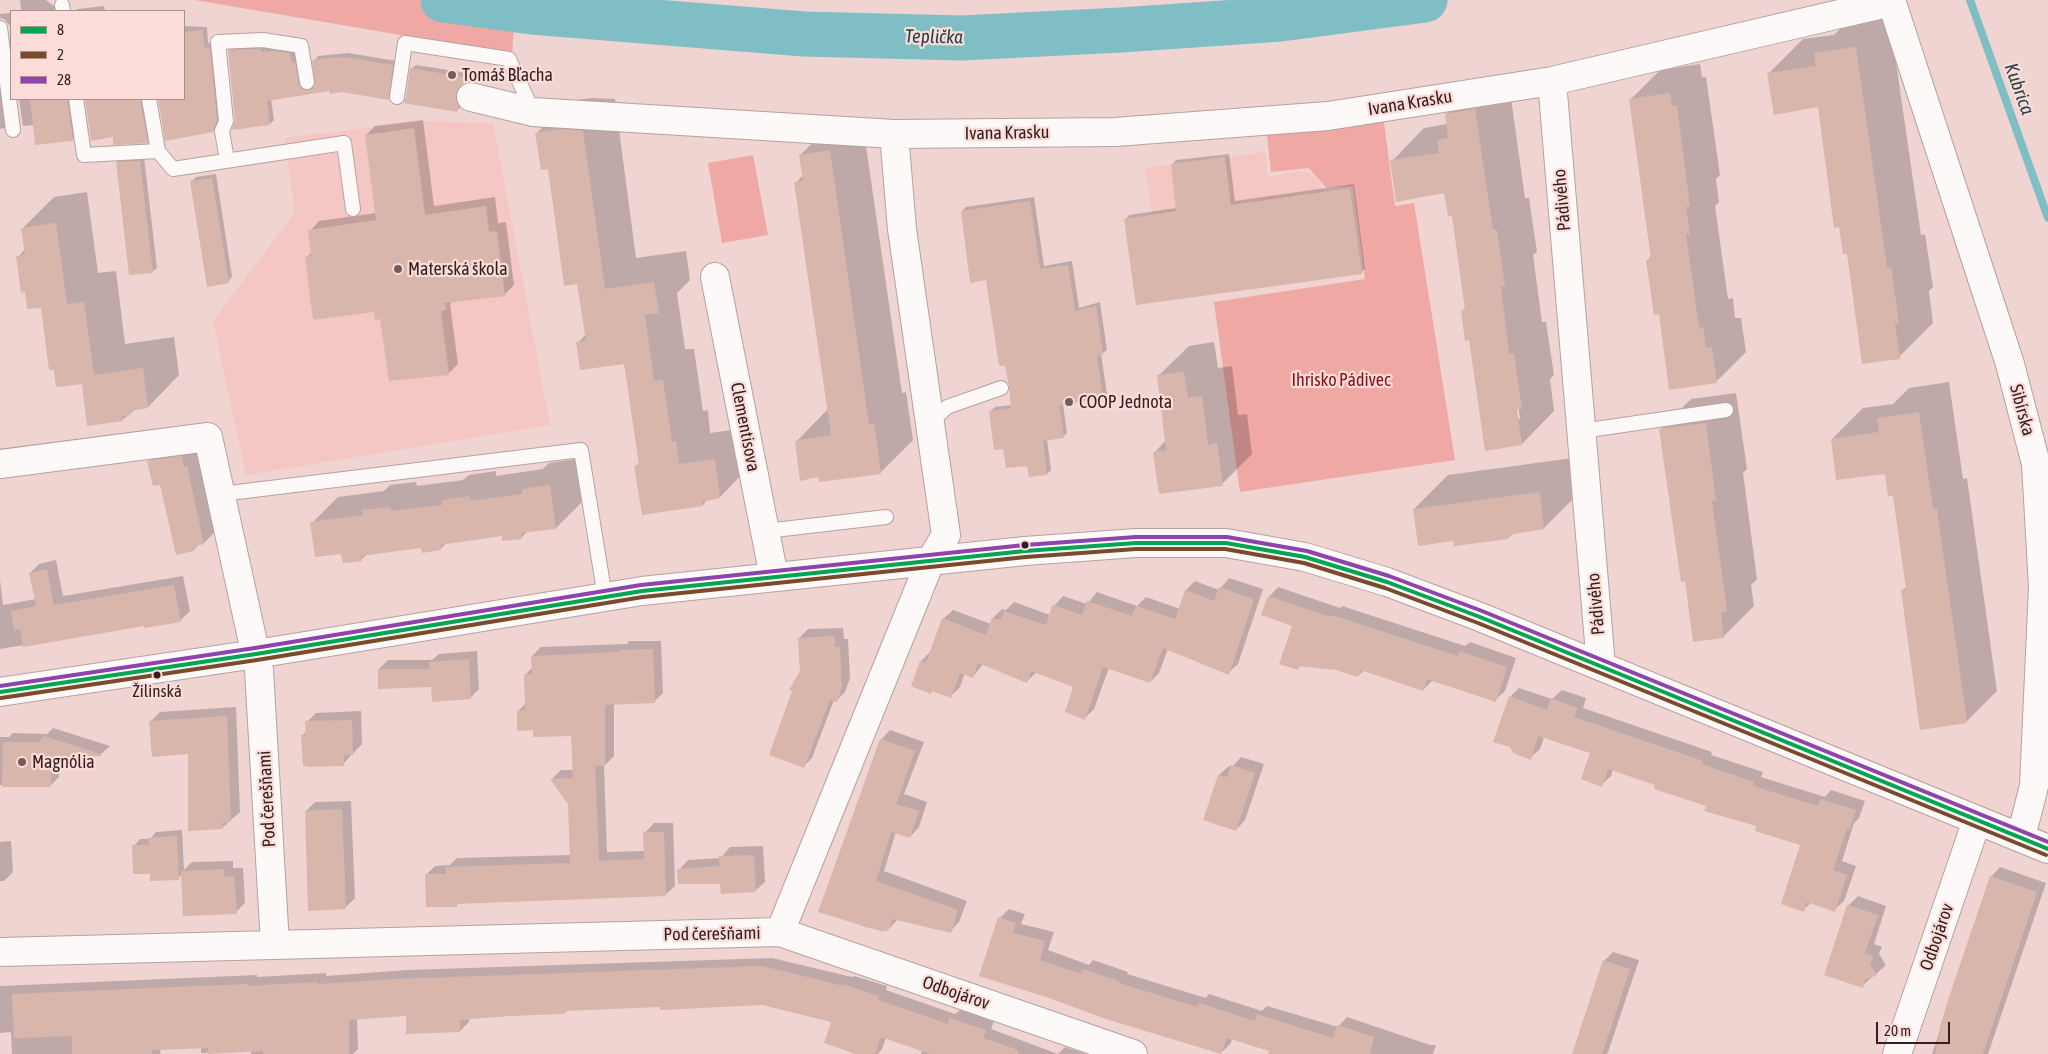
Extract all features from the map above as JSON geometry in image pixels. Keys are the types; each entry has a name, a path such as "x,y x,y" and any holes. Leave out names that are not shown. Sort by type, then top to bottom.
{"street":[{"path":"1552,81 1891,1"},
{"name":"Sibírska","path":"1891,1 2010,364 2036,464 2044,586 2034,786 2021,837"},
{"name":"Ivana Krasku","path":"470,97 534,112 894,134 1115,132 1328,116 1552,81"},
{"name":"Pádivého","path":"1552,81 1602,666"},
{"path":"894,134 902,229 946,535 930,562"},
{"name":"Clementisova","path":"715,277 774,577"},
{"name":"Pod čerešňami","path":"0,464 208,437 259,670 275,945"},
{"path":"0,692 256,654 605,597 1025,551 1136,543 1226,543 1305,556 1388,582 1602,666 2048,848"},
{"name":"Pod čerešňami","path":"0,952 780,932 930,562"},
{"name":"Odbojárov","path":"1897,1054 1977,820"},
{"name":"Odbojárov","path":"780,932 1133,1054"}],"lane":[{"path":"0,28 13,130"},
{"path":"227,160 222,131 226,120 218,42 263,40 301,46 307,82"},
{"path":"397,96 405,42 510,59 534,112"},
{"path":"76,100 84,155 158,151"},
{"path":"150,100 158,151 173,169 344,143 353,209"},
{"path":"930,423 948,408 1002,388"},
{"path":"1582,431 1726,410"},
{"path":"221,494 580,450 605,597"},
{"path":"766,531 886,517"}],"shaded area":[{"path":"421,121 493,123 550,425 246,475 213,321 295,212 284,138"},
{"path":"1265,152 1268,177 1298,171 1308,173 1317,179 1323,191 1350,188 1362,274 1136,305 1124,219 1152,215 1145,168"}],"green space":[{"path":"195,0 516,0 512,54"},
{"name":"Ihrisko Pádivec","path":"1384,122 1395,206 1414,203 1455,460 1240,492 1214,302 1365,279 1353,186 1326,188 1309,168 1271,172 1267,135"},
{"path":"753,155 768,235 722,243 708,163"}],"building":[{"path":"203,30 204,47 210,48 217,120 213,132 165,141 158,100 185,100 185,32"},
{"path":"1856,47 1887,268 1891,267 1899,323 1895,323 1900,359 1862,364 1847,254 1843,254 1839,227 1834,228 1818,107 1774,115 1767,73 1816,66 1814,53"},
{"path":"261,49 261,52 290,53 292,63 295,62 299,84 304,90 312,89 315,85 312,60 343,57 393,65 389,100 342,92 330,94 329,91 267,101 270,125 232,130 235,120 228,50"},
{"path":"410,68 463,77 462,85 456,94 457,112 403,103 406,98"},
{"path":"1670,93 1672,106 1677,106 1690,206 1686,207 1690,234 1686,234 1699,328 1703,327 1706,348 1712,347 1717,383 1669,390 1659,314 1654,315 1646,260 1651,259 1629,99"},
{"path":"30,100 67,100 73,141 35,145"},
{"path":"85,100 140,100 148,143 113,145 113,137 91,141"},
{"path":"1475,109 1493,230 1497,230 1505,286 1501,286 1509,354 1514,354 1522,409 1517,410 1522,445 1485,451 1469,340 1465,341 1461,311 1465,310 1452,216 1448,216 1444,193 1396,202 1390,160 1439,153 1437,140 1448,138 1445,114"},
{"path":"414,128 425,215 486,206 489,232 497,231 505,296 445,303 446,310 441,311 449,375 389,381 380,319 375,320 374,312 313,320 305,257 311,256 308,230 376,220 365,135"},
{"path":"560,129 583,131 605,289 654,282 659,313 645,315 654,381 663,380 672,442 676,441 679,464 715,459 720,498 702,502 703,506 642,515 634,466 639,465 624,364 580,370 576,342 586,341 577,284 564,286 548,169 541,170 535,133"},
{"path":"830,150 869,425 874,423 881,474 819,482 818,477 800,481 795,441 831,435 794,182 803,181 799,155"},
{"path":"1225,157 1231,205 1350,188 1362,274 1136,305 1124,219 1176,211 1171,164"},
{"path":"140,161 153,273 129,275 116,162"},
{"path":"212,178 229,283 207,287 190,181"},
{"path":"1030,201 1040,269 1068,265 1075,311 1096,306 1103,355 1097,356 1103,399 1059,405 1064,438 1043,441 1047,475 1029,477 1027,466 1006,468 1003,449 994,450 989,411 1011,408 1009,386 1005,366 999,366 986,280 970,283 961,211"},
{"path":"56,223 67,304 84,302 94,375 143,368 148,408 130,411 131,415 122,416 123,421 87,426 82,384 56,387 54,370 49,370 41,308 27,309 25,292 21,293 16,256 25,255 21,228"},
{"path":"1184,372 1188,398 1202,396 1208,445 1217,443 1223,486 1159,494 1153,452 1166,450 1157,375"},
{"path":"1919,412 1933,509 1937,509 1967,723 1920,730 1901,590 1906,589 1893,496 1888,496 1885,474 1836,480 1831,439 1879,432 1877,418"},
{"path":"1706,423 1716,501 1712,501 1727,611 1721,612 1724,638 1693,642 1685,581 1681,582 1659,429"},
{"path":"182,456 184,466 187,466 204,544 196,546 194,551 176,555 160,485 153,486 147,461"},
{"path":"550,485 556,529 521,533 522,539 502,541 502,536 440,545 441,550 422,553 421,548 361,556 362,561 343,563 341,554 315,557 310,522 363,515 362,510 390,507 391,511 442,505 442,500 470,496 471,501 522,494 522,489"},
{"path":"1540,492 1544,529 1508,535 1509,539 1454,546 1453,541 1418,546 1413,509"},
{"path":"47,569 54,605 174,585 181,622 144,628 144,626 23,647 20,629 14,631 11,611 36,606 29,573"},
{"path":"1219,587 1254,599 1229,675 1163,648 1150,683 1103,667 1085,720 1065,712 1073,687 1031,671 1027,683 978,663 973,678 960,673 951,698 932,691 931,694 911,686 920,661 926,663 942,618 986,635 992,618 1001,620 1004,611 1046,625 1052,605 1082,615 1087,601 1132,616 1136,606 1175,619 1185,590 1214,601"},
{"path":"1268,596 1458,656 1459,651 1507,667 1496,702 1427,679 1423,691 1361,670 1358,677 1336,670 1299,666 1298,670 1279,664 1292,626 1261,615"},
{"path":"835,636 835,647 840,647 842,687 837,702 830,700 804,768 769,755 792,691 789,690 800,671 798,638"},
{"path":"653,649 655,703 605,705 605,766 595,766 599,861 644,859 643,832 664,832 666,896 456,904 457,907 426,907 425,874 446,874 446,867 570,863 568,804 550,779 573,778 571,736 533,737 533,730 517,731 517,711 525,710 524,674 532,674 531,656"},
{"path":"469,659 471,699 432,702 431,687 378,689 378,669 430,669 429,662"},
{"path":"1509,696 1547,710 1551,698 1577,708 1574,717 1703,761 1702,764 1754,782 1753,786 1818,806 1821,799 1856,810 1850,829 1847,828 1833,870 1847,875 1835,912 1807,902 1804,912 1781,904 1800,845 1755,831 1756,826 1704,811 1706,806 1654,789 1655,785 1608,769 1602,787 1581,779 1590,753 1538,736 1531,760 1513,753 1510,747 1493,742"},
{"path":"227,716 231,822 222,823 223,829 188,831 188,754 152,757 149,721"},
{"path":"352,720 353,755 344,755 344,766 303,766 301,735 306,735 305,721"},
{"path":"43,736 101,754 101,756 51,759 51,787 2,787 3,742 40,742"},
{"path":"880,739 915,751 896,804 919,811 910,838 891,832 876,881 958,910 951,933 893,919 888,931 885,930 884,932 818,912"},
{"path":"1231,765 1255,773 1236,831 1203,820 1218,775 1227,777"},
{"path":"342,809 346,909 308,911 305,811"},
{"path":"177,836 179,880 150,881 150,874 133,874 132,845 149,845 148,838"},
{"path":"754,855 756,892 721,894 720,884 678,884 677,869 720,866 719,856"},
{"path":"224,869 224,877 234,876 237,914 183,916 181,871"},
{"path":"1990,876 2037,892 1983,1054 1935,1054 1941,1030 1939,1030 1949,997"},
{"path":"1847,905 1878,915 1865,953 1873,956 1870,964 1877,975 1865,980 1863,988 1824,975"},
{"path":"998,917 1016,923 1013,933 1045,941 1040,960 1081,974 1083,969 1119,981 1119,983 1197,1007 1199,1003 1255,1021 1257,1014 1333,1038 1337,1025 1374,1037 1370,1054 1268,1054 1269,1051 1227,1038 1221,1054 1106,1019 1046,997 979,976"},
{"path":"1603,960 1630,969 1602,1054 1572,1054"},
{"path":"762,966 843,986 843,984 879,996 878,1000 948,1024 949,1018 986,1030 983,1038 1018,1050 1018,1054 930,1054 881,1037 875,1054 856,1054 824,1043 831,1022 762,1005 660,1010 660,1007 565,1011 565,1014 460,1020 460,1032 406,1034 406,1016 349,1020 349,1054 263,1054 263,1051 208,1054 208,1048 152,1050 152,1054 72,1054 72,1036 14,1038 12,994"}],"waterway":[{"name":"Teplička","path":"443,0 532,12 804,34 962,38 1281,19 1425,0"},
{"name":"Kubrica","path":"1970,0 2048,218"}],"transit line":[{"name":"28","path":"0,686 255,648 641,585 1025,545 1136,537 1227,537 1307,551 1389,576 1482,611 2048,842"},
{"name":"8","path":"0,692 256,654 642,591 1025,551 1136,543 1226,543 1305,557 1387,582 1480,617 2048,849"},
{"name":"2","path":"1,698 257,660 643,597 1026,557 1136,549 1225,549 1304,563 1385,588 1478,623 2046,855"}],"place":[{"name":"Tomáš Bľacha","path":"452,75"},
{"name":"Materská škola","path":"398,269"},
{"name":"COOP Jednota","path":"1069,402"},
{"name":"Žilinská","path":"157,675"},
{"name":"Magnólia","path":"22,762"}]}
